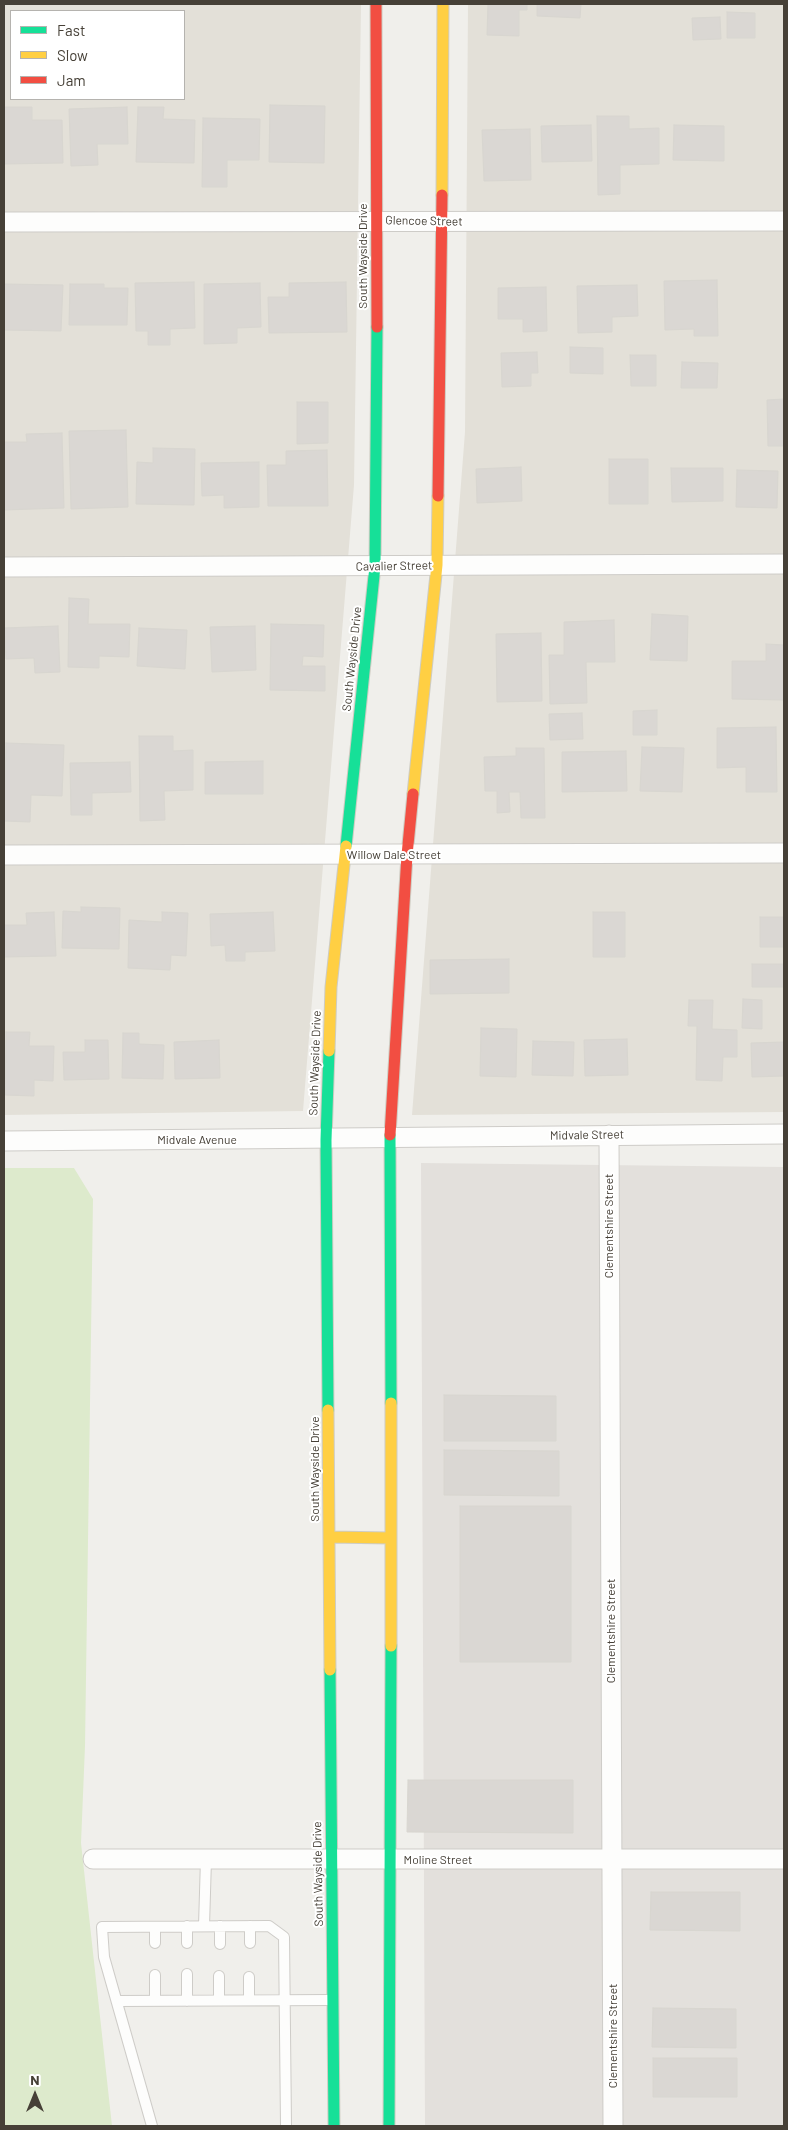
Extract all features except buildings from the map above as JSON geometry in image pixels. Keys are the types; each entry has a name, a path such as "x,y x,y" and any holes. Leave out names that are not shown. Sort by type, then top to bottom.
{"main road":[{"name":"South Wayside Drive","path":"334,2126 326,1140 331,988 375,566 377,490 376,4"},
{"path":"390,2126 392,1860 390,1139 407,855 437,565 443,4"},
{"path":"329,1537 391,1538"}],"street":[{"name":"Glencoe Street","path":"4,222 377,220 784,221"},
{"name":"Cavalier Street","path":"4,567 784,564"},
{"name":"Willow Dale Street","path":"4,855 407,855 784,852"},
{"name":"Midvale Street","path":"390,1139 784,1134"},
{"name":"Clementshire Street","path":"609,1135 613,2126"},
{"name":"Midvale Avenue","path":"4,1141 390,1139"},
{"name":"Moline Street","path":"93,1859 784,1859"}],"lane":[{"path":"204,1926 206,1859"},
{"path":"187,1926 187,1942"},
{"path":"220,1926 220,1944"},
{"path":"250,1926 250,1942"},
{"path":"152,2126 104,1957 102,1927 269,1926 284,1937 286,2126"},
{"path":"155,1927 155,1943"},
{"path":"187,1974 187,2001"},
{"path":"155,1975 155,2001"},
{"path":"219,1976 219,2000"},
{"path":"249,1977 249,2000"},
{"path":"117,2001 333,2000"}],"shaded area":[{"path":"4,4 361,4 354,485 303,1111 4,1115"},
{"path":"468,4 784,4 784,1112 412,1115 465,432"},
{"path":"421,1163 784,1167 784,2126 425,2126"}],"green space":[{"path":"4,1168 74,1168 93,1199 85,1746 81,1843 112,2126 4,2126"}],"traffic: fast":[{"path":"346,846 375,566 377,327"},
{"path":"328,1410 326,1140 329,1051"},
{"path":"390,1135 391,1403"},
{"path":"389,2126 391,1646"},
{"path":"330,1670 334,2126"}],"traffic: slow":[{"path":"442,195 443,4"},
{"path":"413,794 437,565 438,496"},
{"path":"329,1051 331,987 346,846"},
{"path":"391,1403 391,1646"},
{"path":"328,1410 330,1670"},
{"path":"329,1537 391,1538"}],"traffic: jam":[{"path":"376,4 377,327"},
{"path":"438,496 442,195"},
{"path":"390,1135 407,855 413,794"}]}
